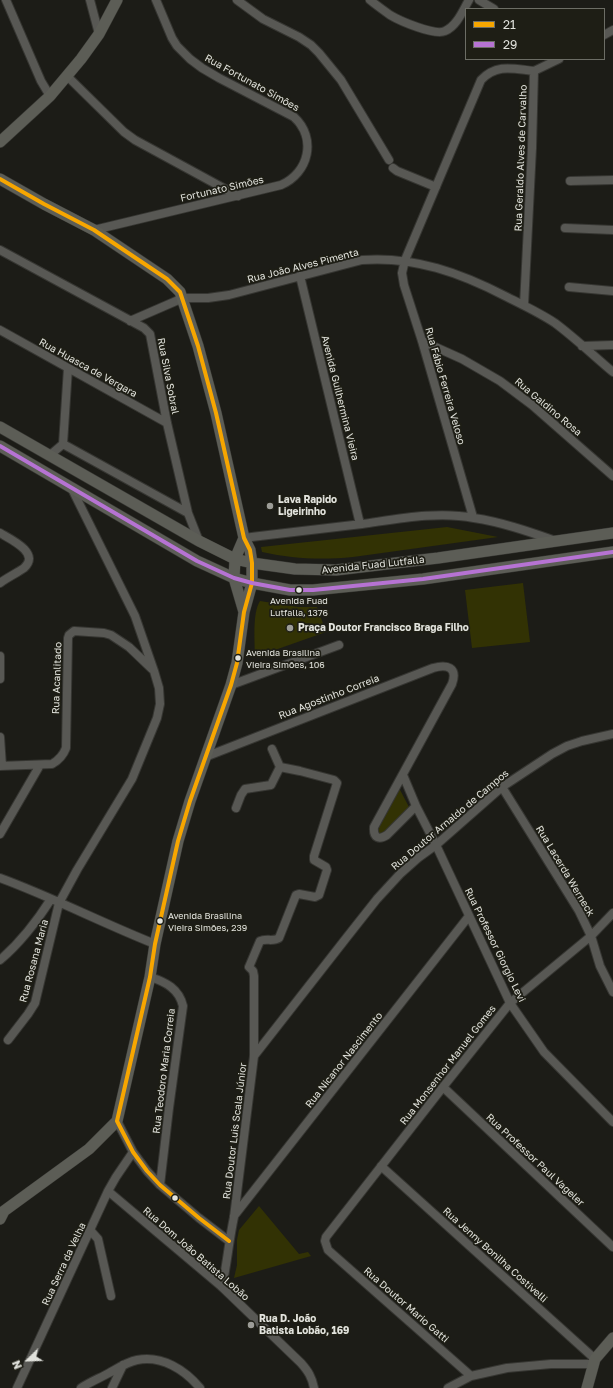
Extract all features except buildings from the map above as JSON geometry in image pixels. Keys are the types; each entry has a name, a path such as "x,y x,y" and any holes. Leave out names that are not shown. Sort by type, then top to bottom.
{"main road":[{"path":"0,142 50,96 67,76 99,34 117,0"},
{"path":"0,178 44,204 94,230 167,279 180,292 198,346 216,413 244,538 250,550 252,562 252,583 244,612 237,663 231,685 205,757 178,841 155,944 150,977 117,1122 89,1149 2,1215"},
{"name":"Avenida Fuad Lutfalla","path":"0,427 199,541 235,558 252,562 299,570 336,570 438,558 613,533"},
{"name":"Avenida Fuad Lutfalla","path":"0,446 197,561 234,578 290,590 314,590 423,579 613,552"},
{"path":"244,538 235,558 234,578 244,612"},
{"path":"587,1388 594,1361 613,1338"}],"street":[{"path":"6,0 41,81 50,96"},
{"path":"90,0 99,34"},
{"name":"Rua Fortunato Simões","path":"156,0 172,38 177,46 190,59 219,78 294,117 301,123"},
{"path":"237,0 263,19 299,37 311,45 341,80 391,164 397,171 436,187"},
{"path":"370,0 391,16 411,25 438,33 445,31 454,24 469,0"},
{"path":"479,0 492,8"},
{"path":"534,72 557,60"},
{"name":"Rua Geraldo Alves de Carvalho","path":"405,260 481,80 494,70 505,68 534,72 532,148 524,305"},
{"path":"67,76 124,132 135,140 238,196"},
{"name":"Fortunato Simões","path":"94,230 238,196 291,181 304,164 307,152 308,140 301,123"},
{"path":"570,181 613,180"},
{"path":"565,228 613,230"},
{"name":"Rua Silva Sobral","path":"0,250 144,328 150,334 167,423 188,514 199,541"},
{"name":"Rua João Alves Pimenta","path":"183,298 208,298 229,295 362,260 405,260 462,276 489,287 524,305 555,323 613,372"},
{"name":"Rua Fábio Ferreira Veloso","path":"405,260 402,278 422,341 473,517"},
{"name":"Avenida Guilhermina Vieira","path":"300,276 360,524"},
{"path":"569,287 613,291"},
{"path":"130,321 183,298"},
{"name":"Rua Huasca de Vergara","path":"0,330 167,423"},
{"name":"Rua Galdino Rosa","path":"422,341 462,359 500,381 532,405 613,476"},
{"path":"582,346 613,345"},
{"path":"49,456 63,444 68,368"},
{"path":"63,444 188,514"},
{"name":"Rua Rosana Maria","path":"8,1040 35,1003 59,903 77,870 132,779 157,718 160,704 159,688 136,616 72,489"},
{"name":"Avenida Fuad Lutfalla","path":"244,538 429,516 473,517 526,531 555,541"},
{"path":"0,533 25,549 29,559 24,568 0,583"},
{"name":"Rua Acanlitado","path":"1,766 52,764 63,755 66,748 68,638 71,633 76,630 111,635 129,647 154,671"},
{"path":"231,685 338,645"},
{"path":"0,656 0,679"},
{"name":"Rua Agostinho Correia","path":"205,757 433,668 442,665 447,666 454,673 454,678 403,775"},
{"name":"Rua Doutor Arnaldo de Campos","path":"254,1056 377,899 400,874 436,845 502,787 552,754 567,746 582,741 613,734"},
{"path":"0,737 1,766"},
{"path":"236,808 240,795 246,789 271,785 280,767 272,749"},
{"path":"0,834 40,765"},
{"name":"Rua Doutor Luis Scala Júnior","path":"222,1287 227,1268 229,1241 234,1217 254,1056 254,976 253,971 249,967 258,942 262,940 276,940 279,938 295,897 299,894 318,896 327,872 326,868 314,860 314,856 337,783 334,780 280,767"},
{"path":"403,775 374,827 373,832 375,836 382,838 387,835 416,806"},
{"name":"Rua Professor Giorgio Levi","path":"403,775 416,806 436,845 510,1003 544,1052 613,1122"},
{"name":"Rua Lacerda Werneck","path":"502,787 579,911 591,936 600,966 613,992"},
{"path":"0,878 39,892 59,903 155,944"},
{"path":"0,960 38,918 51,899"},
{"name":"Rua Monsenhor Manuel Gomes","path":"328,1250 325,1241 326,1237 510,1003 591,936 613,913"},
{"name":"Rua Nicanor Nascimento","path":"234,1217 469,916"},
{"name":"Rua Teodoro Maria Correia","path":"150,977 163,981 180,994 183,1006 160,1185"},
{"name":"Rua Professor Paul Vageler","path":"443,1087 613,1247"},
{"path":"117,1122 133,1152 160,1185 229,1241"},
{"name":"Rua Serra da Velha","path":"17,1388 108,1192 133,1152"},
{"name":"Rua Jenny Bonilha Costivelli","path":"381,1166 594,1361"},
{"name":"Rua Dom João Batista Lobão","path":"108,1192 222,1287 301,1363 309,1372 314,1388"},
{"path":"90,1230 98,1239 111,1296"},
{"name":"Rua Doutor Mario Gatti","path":"328,1250 471,1376"},
{"path":"82,1388 123,1365 138,1360 151,1359 168,1363 186,1374 200,1388"},
{"path":"448,1388 471,1376 507,1368 594,1361"},
{"path":"112,1388 123,1365"}],"shaded area":[{"path":"447,527 498,537 353,557 330,558 308,558 274,554 262,552 261,547"},
{"path":"523,583 530,642 472,648 465,590"},
{"name":"Praça Doutor Francisco Braga Filho","path":"260,601 298,607 317,607 326,632 255,657 255,620 257,606"},
{"path":"399,788 409,807 389,831 382,835 377,833 378,822"},
{"path":"259,1206 299,1254 308,1252 311,1256 234,1278 237,1265 237,1240 239,1230"}],"transit line":[{"name":"21","path":"0,179 94,230 167,279 180,292 198,346 216,413 244,538 250,550 252,563 252,583 244,612 237,663 231,685 190,801 178,841 155,944 150,977 117,1121 133,1152 160,1185 229,1241"},
{"name":"29","path":"0,446 197,561 234,578 290,590 313,590 423,579 613,552"}],"place":[{"name":"Lava Rapido Ligeirinho","path":"270,506"},
{"name":"Avenida Fuad Lutfalla, 1376","path":"299,590"},
{"name":"Praça Doutor Francisco Braga Filho","path":"290,628"},
{"name":"Avenida Brasilina Vieira Simões, 106","path":"238,658"},
{"name":"Avenida Brasilina Vieira Simões, 239","path":"160,921"},
{"name":"Rua D. João Batista Lobão, 169","path":"251,1325"}]}
